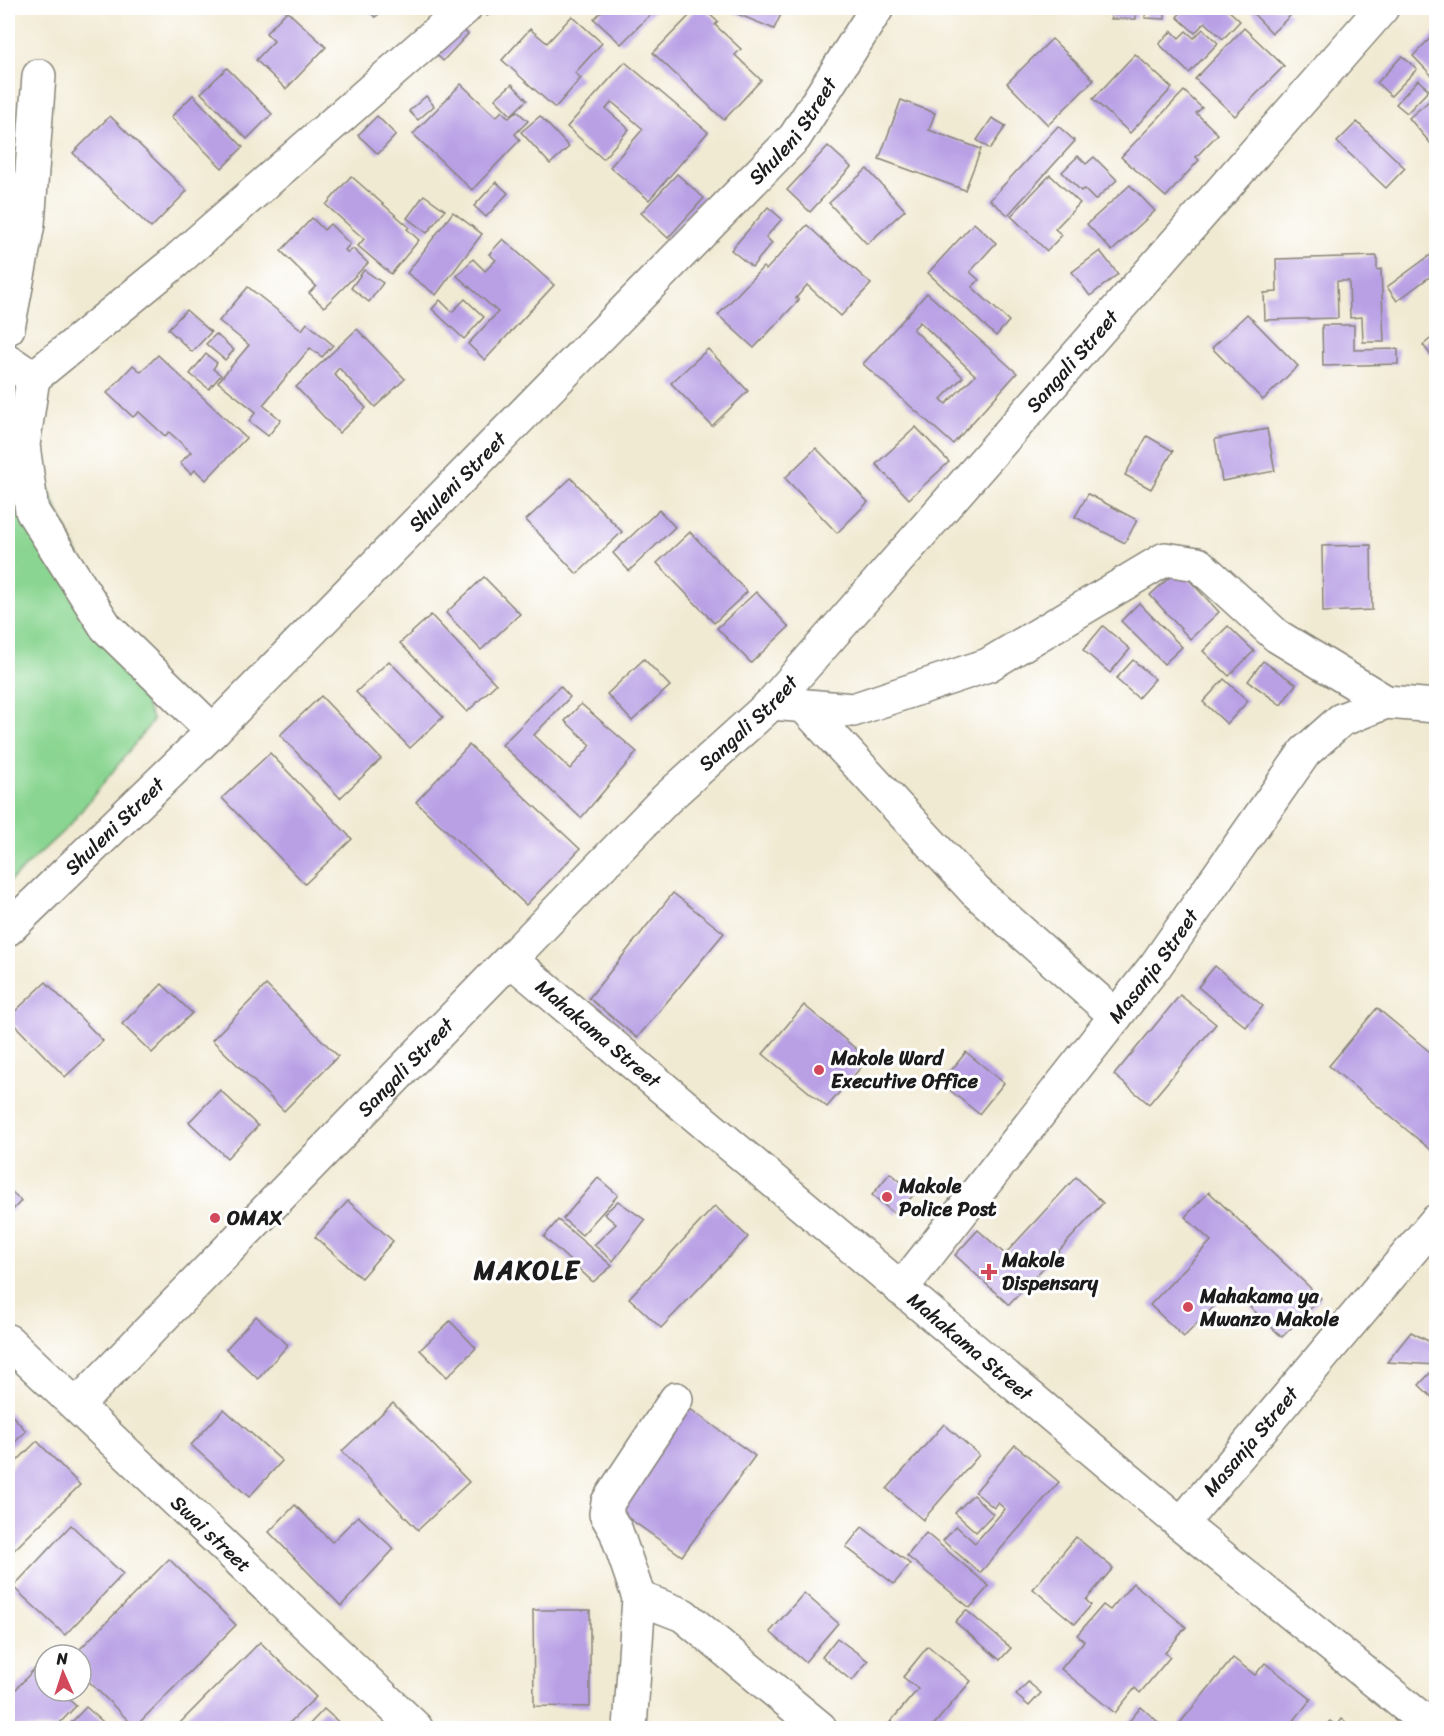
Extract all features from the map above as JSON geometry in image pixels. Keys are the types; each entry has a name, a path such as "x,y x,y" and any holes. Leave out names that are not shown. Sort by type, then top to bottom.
{"street":[{"path":"213,731 106,627 32,511 23,445 20,370 175,262 465,8"},
{"name":"Shuleni Street","path":"8,929 213,731 795,137 877,8"},
{"name":"Sangali Street","path":"77,1405 666,799 772,703 1382,8"},
{"path":"8,328 28,224 39,76"},
{"path":"772,703 853,710 988,665 1165,559 1198,564 1277,636 1386,702"},
{"name":"Masanja Street","path":"901,1289 1170,946 1305,752 1341,720 1386,702 1437,706"},
{"path":"804,706 975,891 1116,1016"},
{"name":"Mahakama Street","path":"512,960 1181,1524 1433,1728"},
{"name":"Masanja Street","path":"1181,1524 1435,1227"},
{"name":"Swai street","path":"8,1341 416,1728"},
{"path":"630,1728 639,1598 616,1531 606,1514 608,1502 676,1399"},
{"path":"639,1598 683,1615 820,1728"}],"green space":[{"path":"8,400 153,721 70,825 8,883"}],"building":[{"path":"366,8 387,8 375,17"},
{"path":"482,8 501,8 487,16"},
{"path":"605,8 657,8 621,44 594,19"},
{"path":"697,8 703,8 718,22 715,25 741,49 735,55 761,80 724,120 653,53"},
{"path":"723,8 784,8 774,29"},
{"path":"1112,8 1136,8 1136,19 1111,19"},
{"path":"1146,8 1165,8 1165,19 1145,18"},
{"path":"1185,8 1226,8 1240,21 1223,39 1205,22 1195,33 1177,17"},
{"path":"1248,8 1284,8 1291,15 1272,33"},
{"path":"287,11 326,47 286,89 256,60 274,41 266,33"},
{"path":"572,16 602,43 575,73 581,78 555,108 502,60 530,29 547,43"},
{"path":"452,19 468,34 443,61 427,45"},
{"path":"1244,28 1284,66 1235,116 1195,79"},
{"path":"1203,29 1218,43 1189,73 1159,44 1172,31 1179,38 1186,31 1194,38"},
{"path":"1436,32 1436,80 1413,56"},
{"path":"1052,39 1094,80 1048,125 1007,83"},
{"path":"1135,54 1172,88 1130,133 1093,99"},
{"path":"1402,56 1417,69 1391,96 1377,83"},
{"path":"625,62 708,132 649,200 610,167 643,129 612,102 606,109 629,129 603,159 567,127"},
{"path":"227,68 272,114 247,139 201,93"},
{"path":"1418,80 1429,90 1407,113 1396,104"},
{"path":"461,84 496,117 502,111 509,118 517,111 528,121 515,134 520,140 472,190 413,134"},
{"path":"512,84 527,100 511,115 495,99"},
{"path":"1184,91 1202,108 1196,113 1218,134 1196,157 1199,160 1166,197 1121,157"},
{"path":"193,95 243,147 222,168 171,117"},
{"path":"1436,95 1436,150 1409,118"},
{"path":"426,96 434,106 418,120 409,111"},
{"path":"901,100 935,113 929,130 981,149 965,190 879,159"},
{"path":"110,116 187,191 151,228 73,153"},
{"path":"377,116 396,135 378,154 358,135"},
{"path":"540,116 569,147 550,164 521,132"},
{"path":"992,118 1006,126 990,149 977,140"},
{"path":"1357,122 1405,168 1386,188 1337,142"},
{"path":"1058,126 1075,141 1008,215 990,200"},
{"path":"828,146 851,167 810,212 787,190"},
{"path":"1078,156 1086,164 1094,157 1117,180 1095,200 1084,189 1081,191 1062,172"},
{"path":"867,169 905,210 867,244 829,203"},
{"path":"677,174 704,198 668,238 641,213"},
{"path":"1050,175 1080,203 1055,229 1062,235 1047,251 1011,216"},
{"path":"351,176 409,227 407,229 419,240 391,274 358,246 364,239 326,205"},
{"path":"496,182 508,193 486,217 474,206"},
{"path":"1130,185 1155,211 1112,251 1087,224"},
{"path":"424,195 445,210 427,233 407,218"},
{"path":"768,207 782,219 766,237 772,243 752,267 731,250"},
{"path":"453,212 482,234 436,295 407,273"},
{"path":"312,218 324,230 330,224 350,244 345,250 348,253 353,249 368,263 324,307 309,293 316,286 281,251"},
{"path":"974,223 996,243 970,272 979,280 972,287 1009,321 996,336 928,273"},
{"path":"807,225 871,284 841,316 807,285 796,298 799,300 754,348 718,315 763,267 766,270"},
{"path":"503,239 554,285 485,360 468,344 498,312 457,276 473,259 485,271 496,260 489,254"},
{"path":"1100,251 1118,274 1090,296 1072,272"},
{"path":"1436,251 1436,272 1397,301 1387,287"},
{"path":"1377,256 1377,270 1381,269 1384,342 1363,342 1362,317 1350,318 1349,281 1337,281 1338,318 1265,320 1264,293 1277,292 1276,259"},
{"path":"364,270 383,283 369,302 351,288"},
{"path":"248,287 302,330 307,323 333,345 322,357 310,348 263,405 281,420 268,436 249,421 256,412 218,382 249,345 219,321"},
{"path":"927,293 1017,373 953,444 863,364","holes":["920,322 975,375 946,404 941,399 963,377 913,329"]},
{"path":"465,299 484,317 464,339 432,309 440,300 452,312"},
{"path":"186,310 211,332 192,352 168,329"},
{"path":"1247,314 1298,366 1263,400 1212,348"},
{"path":"1322,325 1354,325 1354,350 1398,349 1398,364 1323,366"},
{"path":"357,329 405,379 375,407 339,368 334,374 366,408 339,433 296,387"},
{"path":"216,334 234,350 225,360 206,344"},
{"path":"1436,334 1436,357 1434,359 1423,345"},
{"path":"708,349 748,391 712,426 671,383"},
{"path":"206,354 217,363 213,369 221,375 209,389 190,374"},
{"path":"158,355 246,438 206,480 195,470 191,474 180,463 191,452 169,432 165,436 139,412 133,417 107,393 133,365 141,372"},
{"path":"916,427 949,462 909,499 876,464"},
{"path":"1267,429 1275,471 1222,481 1215,439"},
{"path":"1147,436 1173,451 1151,489 1125,475"},
{"path":"816,448 868,502 837,533 785,478"},
{"path":"571,478 622,532 577,574 526,520"},
{"path":"1088,494 1137,520 1125,543 1075,517"},
{"path":"659,510 675,527 629,571 613,553"},
{"path":"690,532 747,592 714,623 657,563"},
{"path":"1371,545 1372,610 1323,612 1322,546"},
{"path":"1179,569 1219,612 1190,639 1150,595"},
{"path":"484,577 520,614 481,650 446,613"},
{"path":"756,592 789,627 751,663 717,628"},
{"path":"1139,603 1182,647 1164,664 1121,621"},
{"path":"431,615 496,684 467,712 400,643"},
{"path":"1103,626 1130,649 1110,673 1083,650"},
{"path":"1228,626 1254,651 1229,676 1203,651"},
{"path":"644,659 670,686 632,721 607,694"},
{"path":"1133,660 1155,679 1138,698 1116,679"},
{"path":"389,661 443,717 410,748 356,692"},
{"path":"1263,661 1296,684 1281,705 1248,681"},
{"path":"1224,679 1248,701 1227,724 1203,702"},
{"path":"560,686 570,697 534,735 570,769 591,745 565,721 581,704 637,752 581,818 502,745"},
{"path":"321,696 381,759 340,798 280,735"},
{"path":"469,745 580,849 526,905 416,802"},
{"path":"270,753 352,839 305,884 222,798"},
{"path":"673,893 724,933 637,1038 589,998"},
{"path":"1215,966 1263,1006 1246,1027 1198,987"},
{"path":"46,982 103,1041 65,1077 8,1018"},
{"path":"162,984 192,1013 152,1053 122,1024"},
{"path":"266,985 338,1056 284,1111 212,1040"},
{"path":"1180,995 1216,1024 1149,1104 1114,1075"},
{"path":"804,1005 868,1059 827,1107 763,1054"},
{"path":"1377,1008 1436,1057 1436,1154 1329,1066"},
{"path":"966,1052 1004,1083 979,1114 941,1083"},
{"path":"220,1090 258,1126 227,1158 189,1122"},
{"path":"890,1173 915,1193 896,1215 872,1195"},
{"path":"1076,1177 1103,1203 1009,1305 955,1255 978,1230 1005,1254"},
{"path":"598,1178 618,1195 582,1235 563,1219"},
{"path":"8,1188 21,1201 8,1215"},
{"path":"1209,1192 1321,1298 1282,1337 1231,1289 1184,1337 1150,1305 1211,1241 1185,1217"},
{"path":"348,1201 393,1241 361,1278 315,1237"},
{"path":"618,1201 645,1220 613,1261 594,1245 616,1224 604,1214"},
{"path":"715,1206 748,1237 661,1328 629,1298"},
{"path":"558,1220 612,1266 593,1282 544,1237"},
{"path":"256,1316 288,1345 258,1379 226,1349"},
{"path":"450,1321 476,1348 447,1377 420,1350"},
{"path":"1411,1332 1436,1345 1436,1365 1387,1362"},
{"path":"1430,1373 1436,1379 1436,1401 1419,1385"},
{"path":"393,1403 469,1482 418,1530 342,1451"},
{"path":"686,1406 755,1456 682,1556 613,1507"},
{"path":"224,1409 282,1461 249,1497 191,1445"},
{"path":"8,1411 26,1431 8,1449"},
{"path":"944,1424 979,1455 923,1520 887,1489"},
{"path":"37,1441 80,1485 8,1556 8,1470"},
{"path":"1015,1445 1059,1482 980,1573 943,1541 956,1526 975,1543 1005,1509 998,1503 994,1508 975,1492"},
{"path":"973,1495 993,1514 976,1532 955,1513"},
{"path":"295,1505 332,1542 358,1516 394,1549 341,1606 269,1532"},
{"path":"71,1525 123,1574 65,1635 13,1587"},
{"path":"862,1527 910,1564 894,1584 846,1547"},
{"path":"926,1533 989,1586 970,1608 907,1556"},
{"path":"1076,1537 1113,1568 1086,1600 1091,1605 1075,1624 1033,1589"},
{"path":"169,1559 236,1625 135,1727 93,1686 93,1643 86,1643"},
{"path":"1133,1583 1186,1627 1165,1653 1170,1657 1140,1693 1135,1688 1115,1713 1061,1669 1084,1641 1077,1635 1103,1605 1110,1610"},
{"path":"804,1593 838,1623 805,1662 770,1632"},
{"path":"533,1610 590,1610 590,1707 534,1706"},
{"path":"966,1610 1011,1648 1000,1660 955,1622"},
{"path":"837,1638 868,1661 852,1681 822,1657"},
{"path":"260,1642 316,1697 284,1728 175,1728"},
{"path":"928,1646 971,1681 931,1728 886,1727 918,1689 903,1677"},
{"path":"1233,1658 1255,1675 1265,1663 1311,1699 1288,1728 1176,1728"},
{"path":"33,1670 33,1703 73,1703 76,1706 55,1728 8,1728 8,1698"},
{"path":"1028,1682 1041,1693 1029,1706 1016,1695"},
{"path":"86,1707 110,1728 66,1728"},
{"path":"1141,1707 1165,1728 1130,1728 1126,1725"},
{"path":"324,1709 345,1728 306,1728"},
{"path":"1342,1719 1354,1728 1323,1728 1330,1721 1337,1726"}],"place":[{"name":"Makole Ward Executive Office","path":"819,1070"},
{"name":"Makole Police Post","path":"887,1197"},
{"name":"OMAX","path":"215,1218"},
{"name":"Makole Dispensary","path":"989,1272"},
{"name":"Mahakama ya Mwanzo Makole","path":"1188,1307"}],"district":[{"name":"MAKOLE","path":"527,1270"}]}
